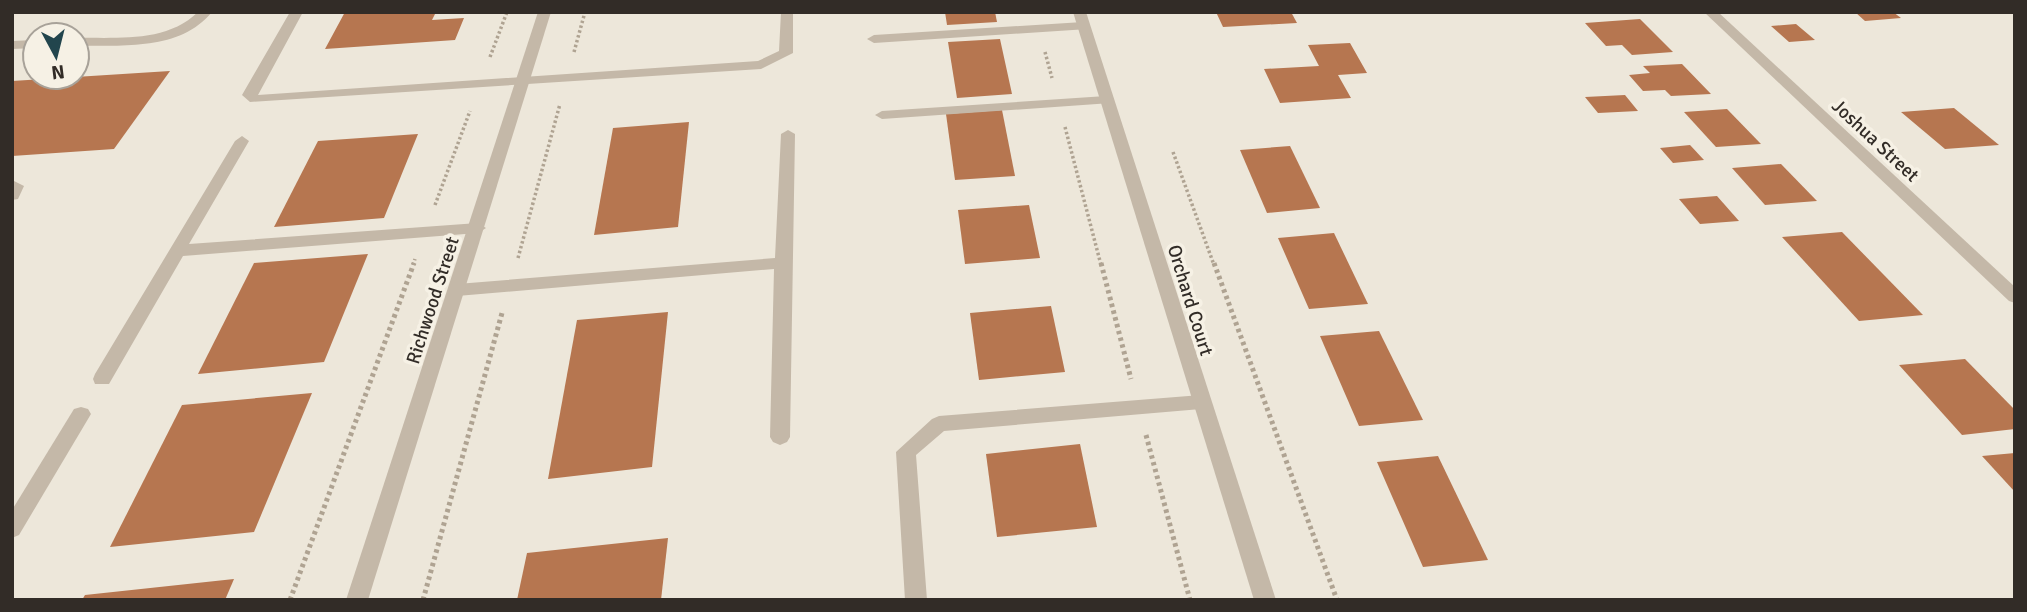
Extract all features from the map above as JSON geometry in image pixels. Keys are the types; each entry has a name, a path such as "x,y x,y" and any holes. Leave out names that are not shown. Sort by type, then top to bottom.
{"street":[{"path":"91,41 169,36 186,30 206,12"},
{"path":"296,12 249,95 255,99 761,65 786,53 787,12"},
{"name":"Richwood Street","path":"357,600 545,12"},
{"name":"Joshua Street","path":"1710,12 2015,297"},
{"path":"874,39 1039,28 1081,19"},
{"name":"Orchard Court","path":"1081,19 1265,600"},
{"path":"882,115 1107,100"},
{"path":"780,438 788,134"},
{"path":"102,379 242,141"},
{"path":"12,185 16,186 12,195"},
{"path":"177,251 478,228"},
{"path":"457,290 783,263"},
{"path":"916,600 906,452 939,424 1201,402"},
{"path":"12,529 81,414"}],"path":[{"path":"290,600 507,12"},
{"path":"1039,28 1190,600"},
{"path":"1174,152 1337,600"}],"building":[{"path":"345,12 436,12 432,20 464,18 455,40 325,49"},
{"path":"945,12 995,12 997,22 947,25"},
{"path":"1216,12 1291,12 1297,23 1223,27"},
{"path":"1855,12 1893,12 1901,18 1865,21"},
{"path":"1640,19 1673,52 1632,55 1622,45 1606,46 1585,23"},
{"path":"1796,24 1815,40 1789,42 1771,26"},
{"path":"1000,39 1012,94 957,98 948,42"},
{"path":"1350,43 1367,73 1338,75 1351,98 1280,103 1264,69 1319,66 1308,45"},
{"path":"1682,64 1711,94 1671,96 1665,90 1643,91 1629,75 1650,73 1643,66"},
{"path":"170,71 114,149 12,156 12,81 21,80 21,91 91,91 91,76"},
{"path":"1625,95 1638,111 1598,113 1585,97"},
{"path":"1954,108 1999,145 1945,149 1901,112"},
{"path":"1727,109 1761,144 1716,147 1684,112"},
{"path":"1002,110 1015,176 955,180 946,114"},
{"path":"689,122 678,227 594,235 613,128"},
{"path":"418,134 384,218 274,227 318,141"},
{"path":"1690,145 1704,160 1673,163 1660,148"},
{"path":"1290,146 1320,208 1267,213 1240,150"},
{"path":"1781,164 1817,201 1765,205 1732,168"},
{"path":"1717,196 1739,221 1700,224 1679,199"},
{"path":"1029,205 1040,258 965,264 958,210"},
{"path":"1842,232 1923,315 1859,321 1782,237"},
{"path":"1334,233 1368,304 1309,309 1278,238"},
{"path":"368,254 324,362 198,374 254,263"},
{"path":"1051,306 1065,372 979,380 970,313"},
{"path":"668,312 652,467 548,479 577,320"},
{"path":"1379,331 1423,420 1359,426 1320,336"},
{"path":"1965,359 2015,410 2015,429 1962,435 1899,365"},
{"path":"312,393 254,532 110,547 182,405"},
{"path":"1080,444 1097,527 997,537 986,454"},
{"path":"2015,453 2015,492 1982,456"},
{"path":"1438,456 1488,560 1423,567 1377,462"},
{"path":"668,538 661,600 517,600 527,553"},
{"path":"234,579 225,600 82,600 85,595"}]}
